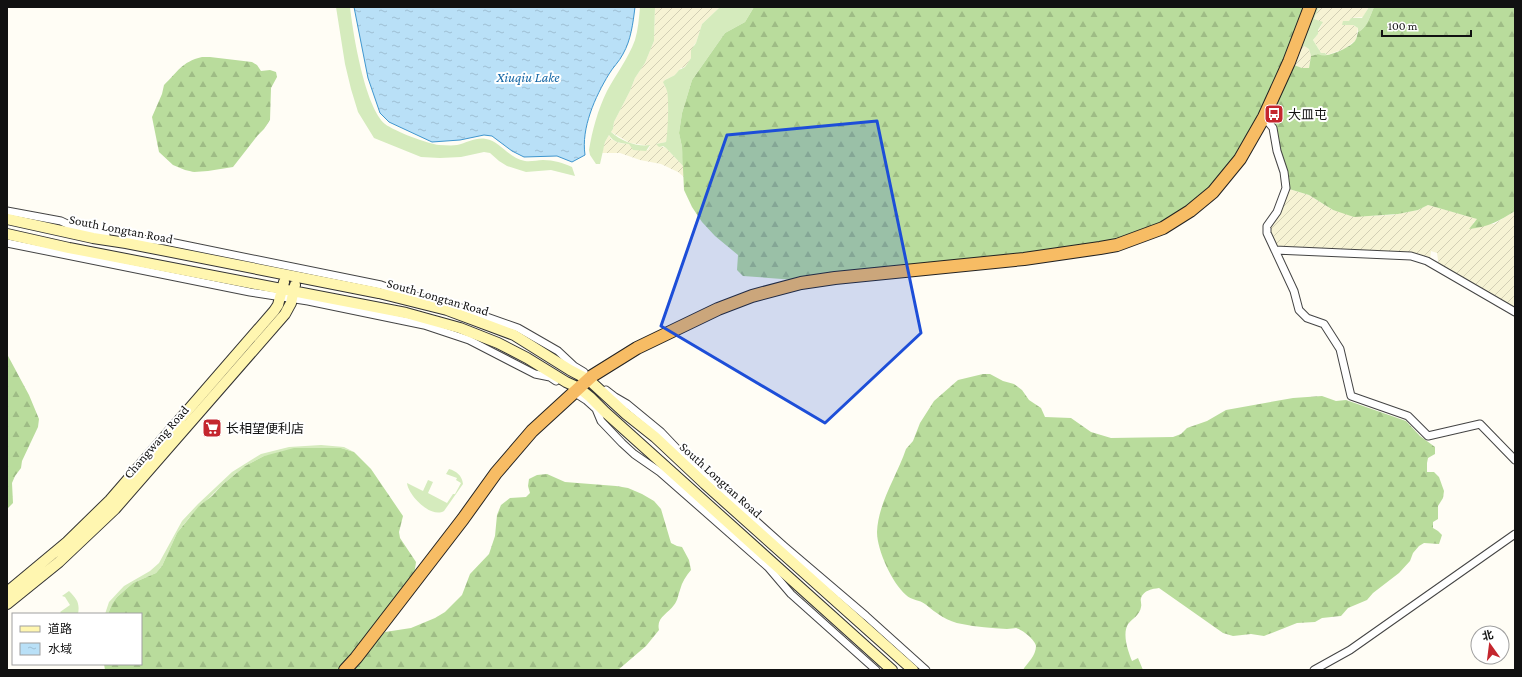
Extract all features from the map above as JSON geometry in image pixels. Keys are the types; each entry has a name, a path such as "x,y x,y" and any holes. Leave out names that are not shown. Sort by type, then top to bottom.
{"highway":[{"path":"345,670 505,462 532,431 558,405 577,391 590,378 637,348 700,316 752,296 801,283 1078,252 1117,245 1163,228 1202,202 1213,192 1240,159 1264,117 1289,62 1310,7"}],"main road":[{"name":"South Longtan Road","path":"7,219 379,293 447,310 508,333 524,341 570,370 590,378 626,414 655,437 913,670"},
{"path":"53,244 57,230"},
{"name":"South Longtan Road","path":"7,234 159,264 282,293 406,313 474,333 534,362 566,382 577,391 590,397 768,563 892,670"},
{"path":"159,264 162,250"},
{"name":"Changwang Road","path":"7,592 67,542 115,495 267,320 278,305 282,293 285,274"},
{"name":"Changwang Road","path":"7,604 75,547 121,502 285,314 293,295 296,277"},
{"path":"518,328 524,341"},
{"path":"534,362 540,351"},
{"path":"618,423 626,414"}],"street":[{"path":"1264,117 1273,128 1286,183 1285,193 1280,206 1267,226 1267,233 1294,291 1299,310 1307,318 1324,324 1340,349 1351,396 1408,416 1428,436 1480,424 1515,460"},
{"path":"7,211 61,221 85,234 127,239 165,241 381,285 406,294 450,304 518,328 558,350 574,366 610,393 628,404 661,432 681,453 719,488 926,670"},
{"path":"7,243 250,292 282,293"},
{"path":"1275,250 1391,254 1417,257 1427,261 1515,312"},
{"path":"293,295 441,330 469,340 535,374 550,377 577,391 596,409 601,421 629,449 660,472 768,563 791,594 876,670"},
{"path":"1314,670 1350,650 1515,534"}],"highlighted area":[{"path":"877,121 921,333 825,423 661,326 727,135"}],"shaded area":[{"path":"655,7 720,7 702,24 691,58 685,67 681,68 675,75 665,80 664,85 667,88 668,95 668,135 666,142 656,144 666,148 684,167 684,177 678,172 661,164 640,160 620,153 602,153 609,135 611,139 619,143 629,144 648,150 650,146 630,143 611,132 614,122 635,78 645,63 654,41"},
{"path":"1319,7 1369,7 1363,17 1351,18 1349,21 1348,24 1358,28 1356,40 1344,49 1327,55 1325,53 1321,53 1313,40 1318,34 1322,24 1314,19"},
{"path":"1304,46 1309,49 1311,56 1309,68 1295,66 1301,48"},
{"path":"1289,189 1309,195 1333,210 1360,216 1392,215 1418,210 1428,205 1478,219 1473,223 1494,224 1515,211 1515,311 1439,267 1437,253 1431,251 1430,261 1277,247 1269,231 1270,225 1279,214"}],"green space":[{"path":"336,7 350,7 357,51 366,87 378,115 385,124 411,137 439,145 457,145 475,139 491,140 519,159 527,161 543,160 558,162 572,167 575,176 551,170 526,172 507,166 490,153 484,152 461,157 421,157 374,138 358,112 351,89 345,64"},
{"path":"640,7 655,7 654,41 645,63 635,78 614,122 611,132 629,143 650,145 646,151 633,150 629,144 615,141 609,135 605,142 600,164 596,164 590,155 589,150 596,120 607,91 635,40"},
{"path":"720,7 754,7 745,22 725,33 692,80 682,113 679,133 684,167 666,148 663,146 659,147 656,144 666,142 667,138 668,95 663,82 685,67 691,58 691,50 696,43 702,24"},
{"path":"754,7 1306,7 1263,110 1222,178 1174,217 1132,236 1089,246 795,280 743,276 737,270 738,255 715,236 702,222 692,207 684,190 682,147 679,133 682,113 692,80 725,33 745,22"},
{"path":"1313,7 1319,7 1314,19 1323,22 1318,30 1318,34 1313,40 1321,53 1325,53 1327,55 1320,56 1318,54 1311,56 1309,49 1304,46 1301,48 1294,66 1291,64"},
{"path":"1369,7 1374,7 1364,28 1358,32 1358,28 1353,25 1342,25 1343,21 1349,21 1351,18 1362,18"},
{"path":"1374,7 1515,7 1515,211 1494,223 1469,229 1477,219 1428,205 1418,210 1398,214 1354,217 1333,210 1309,195 1289,189 1273,122 1279,109 1274,107 1291,64 1302,68 1309,68 1311,56 1318,54 1332,54 1348,47 1357,38 1358,32 1366,25"},
{"path":"202,57 252,62 257,65 261,71 270,70 276,72 277,77 271,88 270,120 233,167 194,172 173,165 159,152 152,117 162,94 164,85 184,65"},
{"path":"7,354 29,395 39,419 38,427 22,461 21,468 12,483 13,503 7,509"},
{"path":"983,374 990,374 1003,381 1014,384 1022,390 1029,400 1041,408 1045,417 1071,418 1091,432 1111,438 1173,437 1181,434 1187,428 1207,421 1226,410 1293,398 1322,396 1336,401 1346,400 1406,421 1420,436 1435,447 1435,454 1428,458 1427,472 1434,472 1439,477 1444,491 1443,498 1438,506 1438,519 1433,522 1433,528 1442,535 1439,544 1424,543 1419,546 1413,553 1410,561 1399,573 1373,593 1367,600 1348,608 1341,616 1322,618 1315,622 1297,623 1264,636 1251,634 1233,636 1223,633 1159,588 1156,588 1148,590 1142,595 1138,615 1128,624 1126,628 1127,648 1132,661 1138,658 1143,670 1023,670 1036,650 1035,644 1028,636 1016,628 990,628 957,623 942,617 923,603 908,597 896,583 886,566 882,557 877,532 878,521 884,500 906,449 913,441 920,423 934,401 958,380"},
{"path":"321,445 344,447 354,452 341,448 325,448 264,456 245,466 222,485 189,518 177,533 162,566 156,573 133,583 117,597 108,613 105,613 109,602 124,586 150,571 159,563 182,521 232,472 261,454 289,447"},
{"path":"294,448 341,448 354,452 371,469 403,516 399,532 400,538 416,562 414,576 353,656 339,670 105,670 104,665 142,665 142,613 108,613 117,597 133,583 156,573 162,566 177,533 199,506 245,466 264,456"},
{"path":"449,469 458,474 463,484 444,511 439,513 433,512 427,509 411,494 407,483 423,491 428,480 433,482 428,493 447,503 453,494 455,494 461,483 456,480 457,478 446,474"},
{"path":"547,474 565,482 628,488 654,501 661,509 671,543 682,547 689,560 691,570 683,582 675,603 663,616 659,622 659,630 646,646 618,670 351,670 385,632 411,628 435,618 445,612 462,595 470,574 489,554 495,536 497,515 501,505 510,498 526,497 530,493 528,486 529,479 537,475"},
{"path":"69,591 74,596 79,607 78,613 60,612 70,605 65,597 62,596"}],"water":[{"name":"Xiuqiu Lake","path":"354,7 635,7 626,49 604,83 590,113 585,134 585,155 572,162 557,156 524,157 512,151 492,136 484,135 460,140 432,142 389,122 380,113 368,78"}],"place":[{"name":"大皿屯","path":"1274,114"},
{"name":"长相望便利店","path":"212,428"}]}
